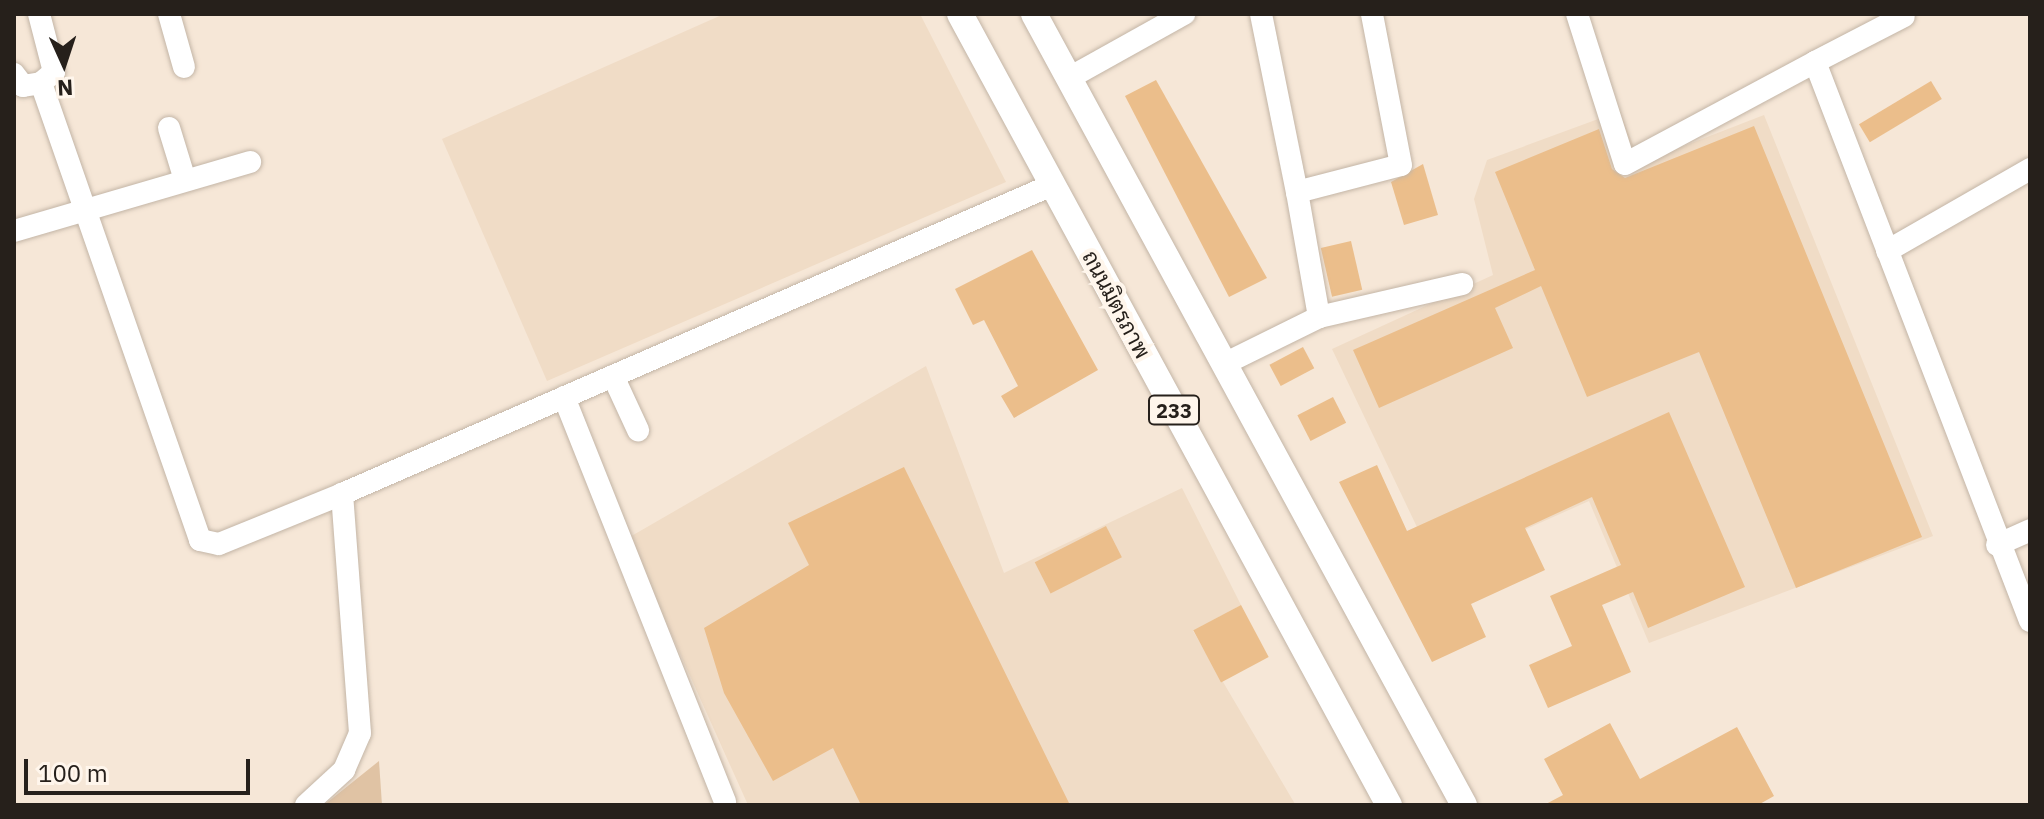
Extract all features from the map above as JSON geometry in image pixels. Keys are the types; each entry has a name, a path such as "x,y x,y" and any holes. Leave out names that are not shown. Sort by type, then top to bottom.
{"main road":[{"name":"ถนนมิตรภาพ","path":"960,14 1389,805"},
{"path":"1034,14 1464,805"}],"street":[{"path":"14,74 23,86 41,83 54,72 39,14"},
{"path":"169,14 184,67"},
{"path":"1069,78 1184,14"},
{"path":"1261,14 1319,317"},
{"path":"1297,192 1401,165 1372,14"},
{"path":"1577,14 1625,164 1904,16"},
{"path":"1815,62 1997,545 2030,621"},
{"path":"41,83 200,540 219,544 342,494 1052,185"},
{"path":"169,128 185,180"},
{"path":"14,231 250,162"},
{"path":"1887,251 2030,169"},
{"path":"1224,364 1319,317 1462,284"},
{"path":"613,376 638,430"},
{"path":"564,397 725,802"},
{"path":"306,805 344,770 360,733 342,494"},
{"path":"1997,545 2030,530"}],"shaded area":[{"path":"724,14 920,14 1006,182 547,381 442,139"},
{"path":"1620,111 1640,163 1764,115 1933,536 1649,643 1589,501 1437,569 1332,349 1493,275 1474,199 1487,160"},
{"path":"926,366 1004,573 1182,488 1241,605 1193,631 1295,804 748,805 628,538"},
{"path":"379,761 382,805 324,805"}],"building":[{"path":"1156,80 1267,278 1229,297 1125,96"},
{"path":"1931,81 1942,99 1870,142 1859,124"},
{"path":"1754,126 1922,537 1796,588 1699,352 1587,397 1541,286 1495,308 1513,348 1379,408 1353,350 1535,270 1495,172 1599,129 1612,169 1625,178"},
{"path":"1423,164 1438,215 1404,225 1391,182"},
{"path":"1351,241 1362,290 1332,297 1321,248"},
{"path":"1032,250 1098,370 1014,418 1001,396 1018,386 984,320 973,325 955,289"},
{"path":"1303,347 1314,368 1281,386 1269,365"},
{"path":"1333,397 1346,423 1311,441 1297,415"},
{"path":"1669,412 1745,587 1648,628 1633,592 1602,605 1631,672 1548,708 1529,665 1572,646 1550,596 1621,565 1592,497 1525,528 1545,570 1471,604 1486,637 1432,662 1339,482 1377,465 1407,531"},
{"path":"904,467 1070,805 861,805 833,748 773,781 724,693 704,628 809,565 788,523"},
{"path":"1106,526 1122,557 1051,594 1035,562"},
{"path":"1241,605 1269,657 1221,682 1193,630"},
{"path":"1610,723 1640,779 1737,727 1774,796 1758,805 1544,805 1563,795 1544,759"}]}
